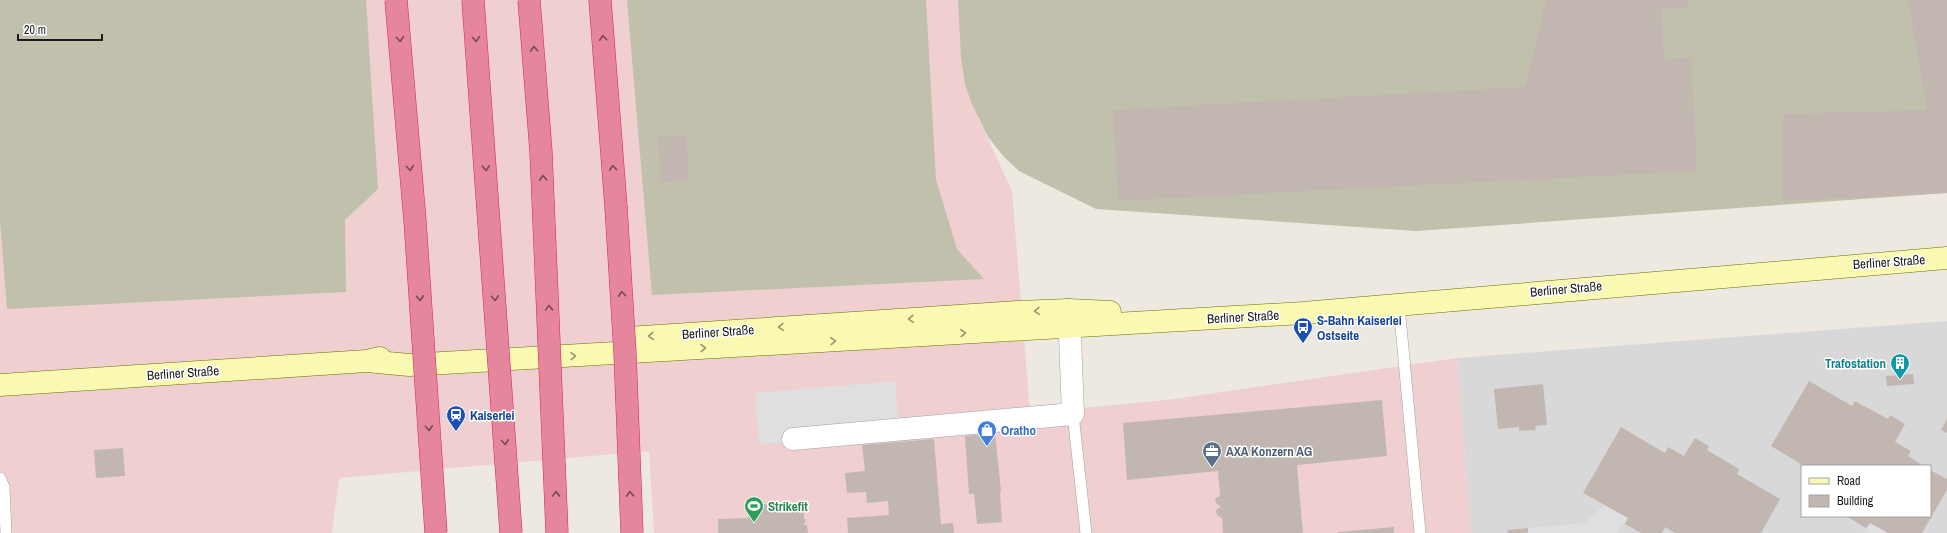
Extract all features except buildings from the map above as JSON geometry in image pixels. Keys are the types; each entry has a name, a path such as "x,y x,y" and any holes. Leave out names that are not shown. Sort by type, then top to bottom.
{"highway":[{"path":"396,0 415,221 436,533"},
{"path":"473,0 511,533"},
{"path":"528,0 541,152 557,533"},
{"path":"600,0 625,353 632,533"}],"main road":[{"name":"Berliner Straße","path":"0,385 367,361 424,352 1018,312 1069,318 1101,311 1185,320 1303,314 1947,258"}],"street":[{"path":"794,439 1073,414 1069,318"}],"lane":[{"path":"1399,305 1420,533"},
{"path":"1073,414 1086,533"},
{"path":"0,478 4,487 6,533"}],"shaded area":[{"path":"0,0 967,0 979,119 1012,191 1030,413 1167,400 1457,358 1471,533 654,533 649,451 339,478 332,533 0,533"},
{"path":"0,0 366,0 378,189 345,220 346,292 7,309 0,220"},
{"path":"627,0 926,0 936,180 957,249 984,279 652,295"},
{"path":"958,0 1947,0 1947,193 1416,231 1096,209 1019,171 1004,157 988,137 971,102 965,84 961,57"},
{"path":"1947,321 1947,533 1471,533 1457,358"},
{"path":"895,381 899,433 759,444 755,393"},
{"path":"1604,505 1628,518 1616,533 1528,533 1528,528 1585,523"},
{"path":"1870,523 1888,533 1863,533"}],"place":[{"name":"S-Bahn Kaiserlei Ostseite","path":"1303,344"},
{"name":"Trafostation","path":"1900,380"},
{"name":"Kaiserlei","path":"456,432"},
{"name":"Oratho","path":"987,447"},
{"name":"AXA Konzern AG","path":"1212,468"},
{"name":"Strikefit","path":"754,523"}]}
